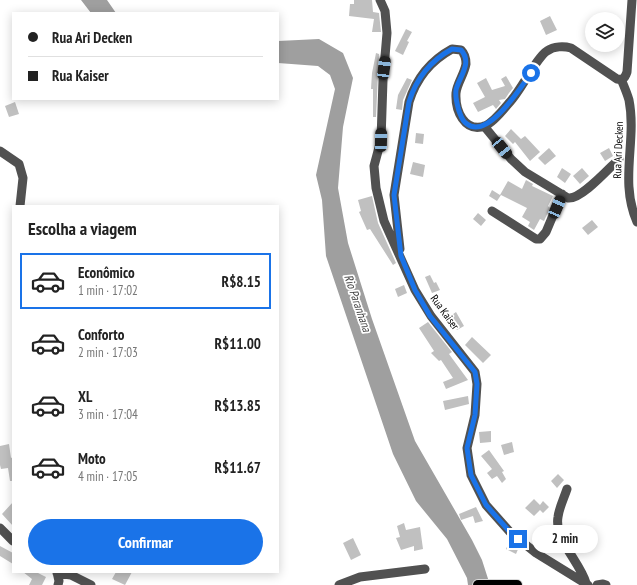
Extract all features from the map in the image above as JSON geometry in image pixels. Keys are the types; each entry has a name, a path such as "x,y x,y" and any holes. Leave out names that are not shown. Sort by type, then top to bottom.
{"main road":[{"path":"478,585 517,585"}],"street":[{"name":"Rua Kaiser","path":"380,0 385,11 388,33 383,80 381,140 374,166 376,188 384,221 415,290 430,316 475,372 477,384 475,415 467,448 471,475 477,490 486,505 510,532 536,553 587,584"},
{"path":"401,256 394,195 409,102 413,87 432,63 452,49 461,50 466,59 466,65 456,96 460,116 471,127 484,126 512,100 548,50 562,46 571,48 617,79 621,80 627,72 632,0"},
{"name":"Rua Ari Decken","path":"621,80 629,99 631,119 628,194 637,222"},
{"path":"484,126 511,160 525,172 562,194 546,232 540,239 536,239 492,211"},
{"path":"0,151 19,164 23,178 20,205"},
{"name":"Rua Ari Decken","path":"562,194 568,198 575,198 619,159"},
{"path":"567,490 558,517 558,526 560,534 583,571 587,584"},
{"path":"0,528 12,540"},
{"path":"339,585 360,577 425,569"},
{"path":"57,573 59,581 58,585"},
{"path":"62,573 71,575 91,585"},
{"path":"597,585 606,585"}],"water":[{"path":"81,0 107,0 115,12 90,12"},
{"name":"Rio Paranhana","path":"319,39 343,53 353,78 343,127 338,188 348,243 372,319 415,441 472,540 482,560 490,585 468,585 467,578 447,539 416,501 393,454 326,256 322,200 316,175 335,89 330,75 318,66 279,63 279,41"}],"building":[{"path":"354,0 372,0 373,12 379,13 381,32 372,32 374,19 349,16 350,4 354,4"},
{"path":"550,16 557,30 546,35 540,21"},
{"path":"406,29 412,32 407,41 409,42 403,55 395,51"},
{"path":"376,53 379,54 376,117 373,117 373,89 371,89 372,73"},
{"path":"506,76 513,88 505,99 499,100 501,103 496,109 493,105 478,112 473,103 485,97 477,83 486,78 492,90 505,86 501,79"},
{"path":"407,78 412,80 403,100 402,110 396,109 398,95"},
{"path":"15,102 19,114 9,117 5,106"},
{"path":"511,129 521,139 525,136 540,152 530,161 515,142 513,144 505,136"},
{"path":"416,133 424,134 423,144 415,143"},
{"path":"549,148 556,156 545,165 538,158"},
{"path":"609,148 613,156 605,161 600,153"},
{"path":"413,162 425,165 423,177 410,174"},
{"path":"562,168 571,174 565,183 557,177"},
{"path":"582,168 589,176 580,184 573,176"},
{"path":"526,180 533,184 532,186 553,196 548,206 550,208 544,221 540,219 534,230 528,226 530,222 522,217 527,208 501,195 497,201 489,196 492,190 500,195 508,181 522,189"},
{"path":"372,196 378,223 396,263 393,265 370,229 367,230 359,212 361,211 358,200"},
{"path":"478,213 486,220 481,226 473,219"},
{"path":"592,220 598,227 588,235 582,228"},
{"path":"430,275 440,290 432,293 425,277"},
{"path":"404,285 407,293 398,297 395,289"},
{"path":"456,312 464,326 457,330 449,317"},
{"path":"428,322 452,352 449,354 468,380 446,389 443,382 453,378 441,360 439,361 431,353 434,351 419,328"},
{"path":"472,337 491,355 483,363 465,345"},
{"path":"468,396 469,404 445,410 443,401"},
{"path":"491,431 491,442 480,443 479,432"},
{"path":"512,442 514,452 504,455 501,445"},
{"path":"9,444 12,458 12,481 10,481 8,468 1,469 0,446"},
{"path":"489,450 504,471 502,472 506,479 502,483 497,476 492,479 487,473 492,469 481,456"},
{"path":"558,474 564,480 557,488 551,481"},
{"path":"534,499 540,505 543,501 549,507 543,513 540,510 534,516 525,508"},
{"path":"12,503 12,525 2,514"},
{"path":"476,507 483,521 475,523 473,516 461,520 459,514"},
{"path":"404,523 406,530 420,527 423,549 414,551 414,546 401,550 396,538 400,537 397,526"},
{"path":"353,538 361,555 351,560 343,543"},
{"path":"510,540 519,547 516,554 506,549"},
{"path":"0,546 12,552 12,563 0,556"},
{"path":"24,573 38,573 46,577 42,585 29,585 32,579"},
{"path":"115,573 131,573 125,585 112,579"}],"route":[{"path":"518,539 486,505 477,490 471,475 467,448 475,415 477,384 475,372 430,316 415,290 401,256 394,195 409,102 413,87 432,63 452,49 461,50 464,53 466,65 456,89 456,96 460,116 471,127 484,126 489,123 512,100 531,73"}]}
